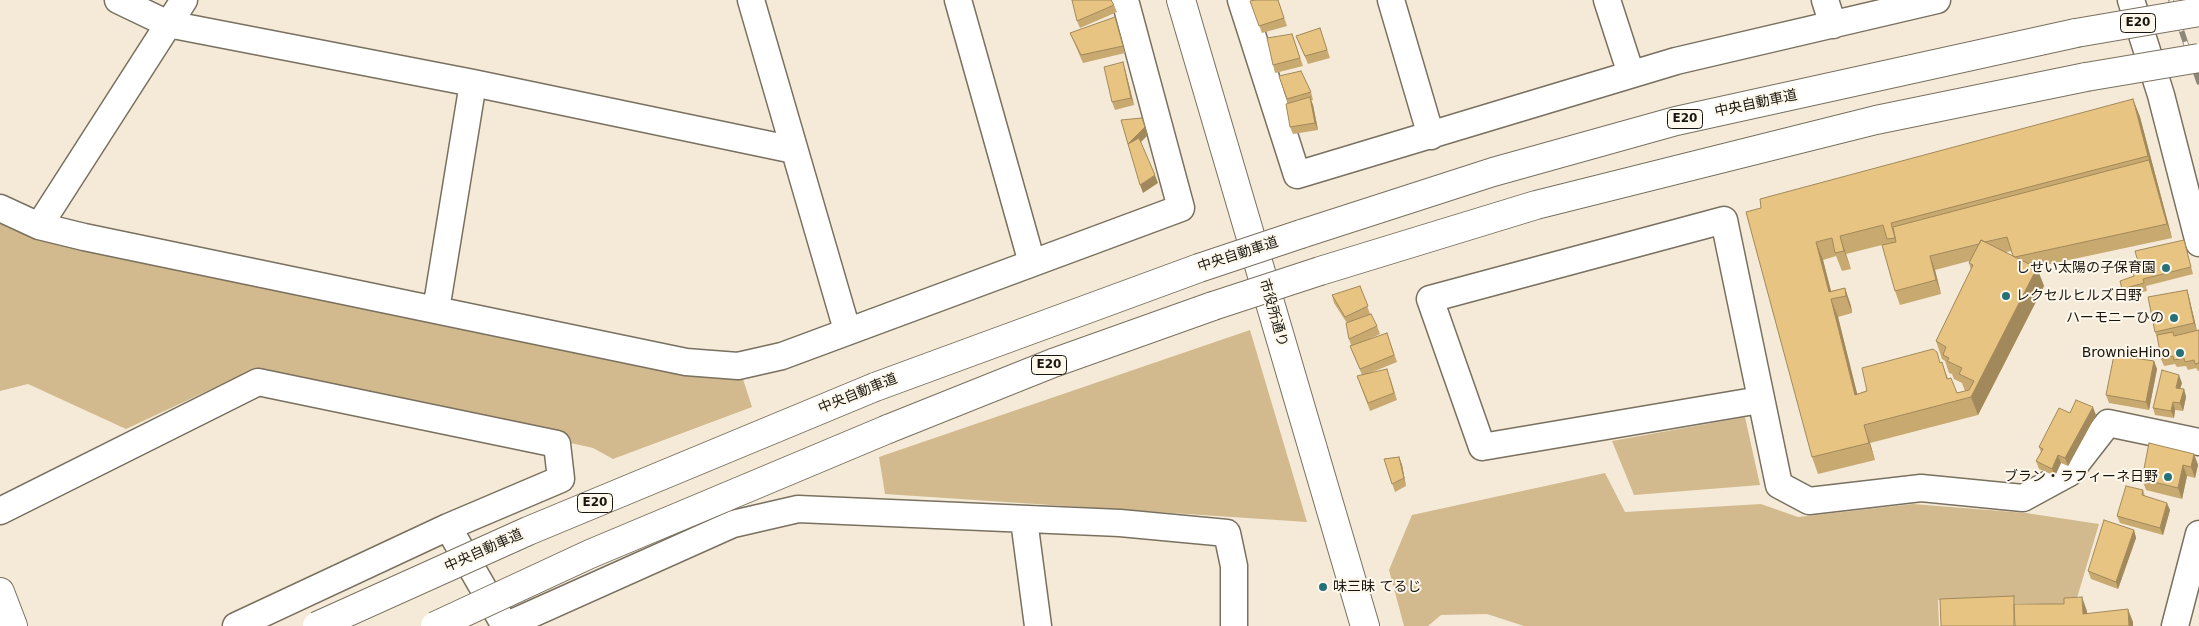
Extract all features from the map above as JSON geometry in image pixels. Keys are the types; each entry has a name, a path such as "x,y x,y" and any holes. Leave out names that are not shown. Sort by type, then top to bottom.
{"main road":[{"name":"市役所通り","path":"1181,0 1365,626"},
{"name":"中央自動車道","path":"318,626 528,531 874,387 1199,268 1301,234 1493,172 1676,121 2076,33 2199,12"},
{"name":"E20","path":"435,626 590,554 888,429 1053,363 1213,306 1320,271 1536,205 1876,120 2086,77 2199,58"},
{"path":"0,592 13,626"}],"street":[{"path":"118,0 168,24 473,83 794,150"},
{"path":"39,226 184,0"},
{"path":"751,0 847,330"},
{"path":"958,0 1032,263"},
{"path":"0,208 39,226 686,362 738,366 782,356 847,330 1181,208 1125,0"},
{"path":"1241,0 1296,175 1431,136 1631,74 1937,0"},
{"path":"1391,0 1431,136"},
{"path":"1607,0 1631,74"},
{"path":"1826,0 1833,25"},
{"path":"1833,25 1855,3 1869,0"},
{"path":"2131,0 2161,95 2199,242"},
{"path":"436,310 473,83"},
{"path":"1760,400 1482,447 1430,299 1724,220 1779,485 1809,501 1921,488 2023,498 2069,473 2108,423 2199,442"},
{"path":"0,511 258,382 557,444 561,479 448,527 236,626"},
{"path":"448,527 505,626 733,524 798,509 1120,523 1227,533 1234,566 1234,626"},
{"path":"1024,520 1038,626"},
{"path":"2175,626 2199,534"}],"shaded area":[{"path":"0,221 74,248 648,365 742,376 752,407 613,459 593,448 250,371 126,429 28,384 0,391"},
{"path":"1250,330 1307,522 885,494 879,457"},
{"path":"1745,417 1760,485 1634,495 1612,441"},
{"path":"1605,473 1625,512 1761,504 1798,517 1913,504 2026,513 2099,524 2077,598 2071,605 1938,600 1939,626 1524,626 1487,614 1441,615 1428,626 1404,626 1389,570 1412,515"}],"building":[{"path":"1072,0 1111,0 1114,5 1077,21"},
{"path":"1278,0 1284,18 1259,26 1250,1"},
{"path":"1115,17 1123,46 1081,55 1070,33"},
{"path":"1320,28 1327,50 1305,56 1296,36"},
{"path":"1292,34 1300,58 1273,65 1267,38"},
{"path":"1123,62 1131,98 1112,102 1104,67"},
{"path":"1301,71 1311,92 1287,99 1279,76"},
{"path":"1310,97 1315,123 1290,127 1286,104"},
{"name":"レクセルヒルズ日野","path":"2133,99 2148,156 1891,223 1895,238 1887,239 1883,225 1840,236 1844,251 1835,253 1832,238 1816,242 1829,292 1845,288 1846,296 1831,299 1855,395 1867,391 1862,368 1933,349 1937,352 1940,363 1942,362 1947,379 1951,378 1957,393 1969,390 1974,381 1959,374 1962,368 1947,361 1949,358 1943,355 1946,347 1936,341 1973,265 1969,263 1981,240 2037,268 1971,397 1864,425 1869,443 1812,457 1746,212 1761,208 1760,199"},
{"path":"1142,118 1145,127 1128,144 1121,120"},
{"path":"1139,138 1155,175 1140,185 1128,144"},
{"path":"2149,160 2167,224 2015,257 2007,237 1985,242 1981,240 1979,244 1930,256 1936,280 1895,291 1882,245 1896,242 1893,227"},
{"path":"2184,240 2191,267 2143,279 2144,283 2122,289 2120,281 2134,276 2130,264 2138,262 2135,251"},
{"path":"1360,286 1368,306 1345,317 1332,295"},
{"name":"ハーモニーひの","path":"2187,290 2194,323 2155,332 2148,297"},
{"path":"1371,314 1377,326 1349,339 1346,323"},
{"name":"BrownieHino","path":"2199,330 2199,363 2195,364 2194,360 2185,362 2184,358 2174,360 2173,356 2161,359 2157,335 2173,332 2174,336"},
{"path":"1387,333 1394,355 1360,369 1350,346"},
{"path":"2114,355 2154,361 2146,402 2106,395"},
{"path":"1387,369 1394,393 1368,403 1357,376"},
{"path":"2162,370 2179,375 2176,388 2184,389 2180,403 2173,402 2171,411 2153,408"},
{"path":"2076,400 2093,407 2065,458 2058,455 2052,469 2036,461 2043,449 2039,447 2059,408 2070,413"},
{"path":"2149,443 2194,454 2191,467 2183,465 2178,488 2142,479"},
{"path":"1399,457 1404,478 1392,484 1384,459"},
{"path":"2126,486 2143,490 2142,495 2167,503 2160,528 2117,516"},
{"path":"2104,520 2134,530 2116,582 2088,571"},
{"path":"2014,596 2014,626 1941,626 1940,599"},
{"path":"2082,597 2083,614 2128,609 2129,626 2015,626 2014,604 2064,604 2064,598"}],"railway":[{"path":"2171,0 2199,82"}],"place":[{"name":"しせい太陽の子保育園","path":"2166,268"},
{"name":"レクセルヒルズ日野","path":"2006,296"},
{"name":"ハーモニーひの","path":"2174,318"},
{"name":"BrownieHino","path":"2180,353"},
{"name":"ブラン・ラフィーネ日野","path":"2168,477"},
{"name":"味三昧 てるじ","path":"1323,587"}]}
